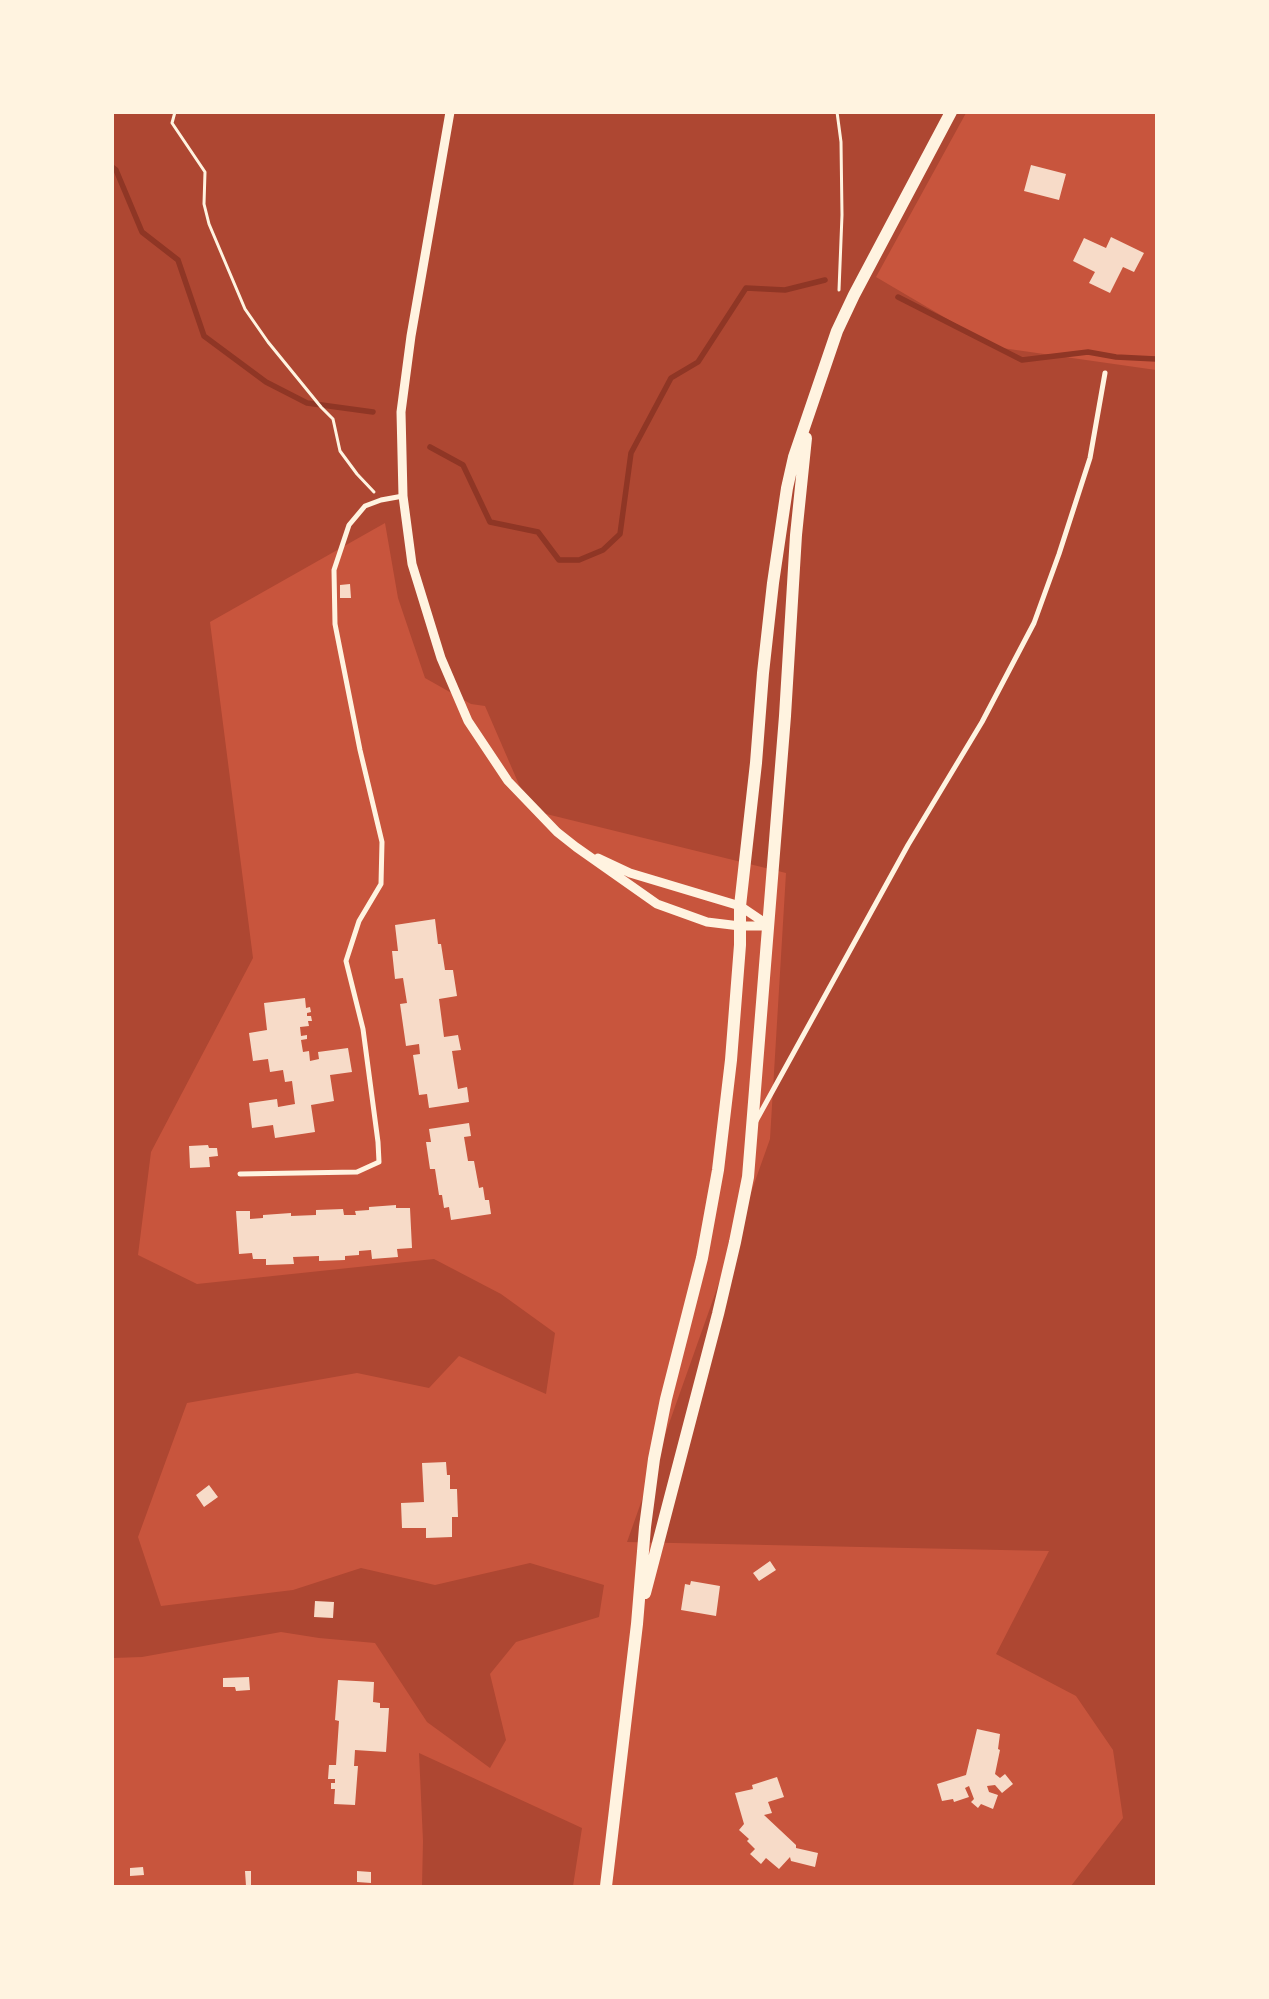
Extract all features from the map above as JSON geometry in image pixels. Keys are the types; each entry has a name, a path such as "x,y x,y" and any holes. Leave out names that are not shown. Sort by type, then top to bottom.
{"main road":[{"path":"606,1886 638,1624 645,1527 654,1459 669,1384 702,1258 718,1170 731,1060 740,906 756,763 763,673 781,519 794,457 824,364 845,313 951,112"},
{"path":"638,1624 735,1242 748,1177 785,716 796,535 808,412"}],"street":[{"path":"450,112 411,336 400,412 402,496 412,564 441,658 468,721 508,781 557,832 657,904 707,922 740,926 768,926"},
{"path":"752,1128 908,845 982,722 1034,623 1090,458 1105,373"},
{"path":"240,1174 357,1172 378,1162 378,1142 363,1029 346,961 360,921 381,884 382,842 360,750 335,624 334,570 349,525 365,506 381,500 402,496"},
{"path":"576,847 630,873 740,906 768,926"}],"path":[{"path":"175,112 172,123 205,172 204,204 209,224 245,310 268,342 333,419 340,451 357,474 381,500"},
{"path":"837,112 841,142 842,215 838,292"}],"shaded area":[{"path":"113,113 966,113 876,277 995,347 1156,370 1156,1886 1071,1886 1123,1818 1113,1750 1076,1696 996,1654 1049,1551 627,1542 770,1139 786,873 530,810 485,706 471,704 425,678 398,598 385,523 210,622 253,958 151,1152 138,1255 197,1284 434,1259 501,1294 555,1333 546,1394 459,1356 429,1388 357,1373 187,1403 138,1537 161,1606 293,1590 361,1568 435,1585 530,1563 604,1585 599,1617 516,1642 490,1674 506,1740 490,1768 427,1722 375,1643 319,1638 281,1632 142,1657 113,1658"},
{"path":"419,1753 582,1828 573,1886 422,1886 423,1841"}],"building":[{"path":"1031,165 1066,174 1059,200 1024,191"},
{"path":"1111,237 1144,253 1134,272 1123,267 1110,293 1089,283 1095,272 1073,261 1084,238 1106,248"},
{"path":"350,584 351,598 340,598 340,585"},
{"path":"435,919 438,944 441,944 445,970 453,970 457,996 439,999 444,1037 458,1035 461,1050 452,1051 458,1089 467,1087 469,1102 429,1108 427,1094 419,1095 413,1055 420,1054 419,1044 406,1046 400,1004 407,1003 403,978 395,979 392,951 398,951 395,925"},
{"path":"305,998 306,1008 310,1007 311,1012 307,1013 307,1016 311,1016 312,1021 308,1021 309,1026 300,1027 301,1036 307,1035 307,1039 301,1040 303,1052 309,1051 310,1061 319,1059 318,1052 348,1048 352,1072 330,1075 334,1101 311,1105 315,1132 275,1138 273,1125 252,1128 249,1103 277,1099 278,1107 295,1104 292,1081 285,1082 283,1070 270,1072 268,1059 253,1061 249,1033 267,1030 264,1003"},
{"path":"469,1123 471,1136 464,1137 468,1161 474,1161 479,1188 483,1187 485,1200 489,1200 491,1214 451,1220 449,1207 444,1208 442,1195 439,1195 435,1169 430,1169 426,1142 431,1142 429,1129"},
{"path":"208,1145 209,1148 217,1148 218,1156 209,1157 210,1167 190,1168 189,1146"},
{"path":"396,1205 396,1208 410,1208 412,1248 397,1249 398,1257 372,1259 371,1250 359,1251 359,1255 345,1256 345,1260 319,1261 319,1256 293,1257 294,1264 266,1265 266,1259 253,1259 252,1253 239,1254 236,1211 250,1211 250,1219 263,1218 263,1215 291,1213 291,1216 316,1215 316,1210 343,1209 344,1215 356,1215 355,1211 369,1210 369,1207"},
{"path":"446,1462 447,1475 450,1475 450,1489 457,1489 458,1517 452,1517 452,1537 426,1538 426,1528 402,1528 401,1503 424,1502 422,1463"},
{"path":"209,1485 218,1497 204,1507 196,1495"},
{"path":"770,1561 776,1570 759,1581 753,1573"},
{"path":"691,1581 720,1586 716,1616 681,1610 685,1584 690,1585"},
{"path":"315,1601 334,1602 333,1618 314,1617"},
{"path":"249,1677 250,1690 236,1691 235,1687 223,1687 223,1678"},
{"path":"338,1680 374,1682 373,1702 380,1703 380,1708 389,1708 386,1752 355,1750 354,1766 358,1766 355,1805 334,1804 335,1789 331,1789 331,1783 335,1783 335,1779 328,1779 329,1765 336,1765 339,1721 335,1720"},
{"path":"977,1729 1000,1734 998,1749 1000,1750 995,1774 1000,1778 1005,1774 1013,1784 1002,1793 995,1785 987,1786 989,1792 998,1795 993,1809 981,1804 978,1808 971,1802 974,1799 969,1786 965,1788 969,1797 954,1802 953,1799 942,1801 937,1784 966,1775"},
{"path":"777,1777 784,1797 768,1802 772,1813 764,1815 796,1845 796,1848 818,1853 815,1867 791,1861 790,1857 779,1869 766,1858 761,1864 750,1854 755,1849 747,1841 749,1839 739,1830 744,1824 735,1793 753,1789 752,1785"},
{"path":"143,1867 144,1875 130,1876 130,1868"},
{"path":"245,1871 251,1871 251,1886 246,1886"},
{"path":"357,1871 371,1872 371,1883 357,1882"}],"waterway":[{"path":"112,167 116,170 142,232 178,260 204,336 266,382 307,403 373,412"},
{"path":"430,447 463,465 490,522 538,532 559,560 579,560 603,550 620,534 631,453 671,378 698,362 746,288 785,290 825,280"},
{"path":"898,297 1022,360 1088,352 1116,357 1156,359"}]}
